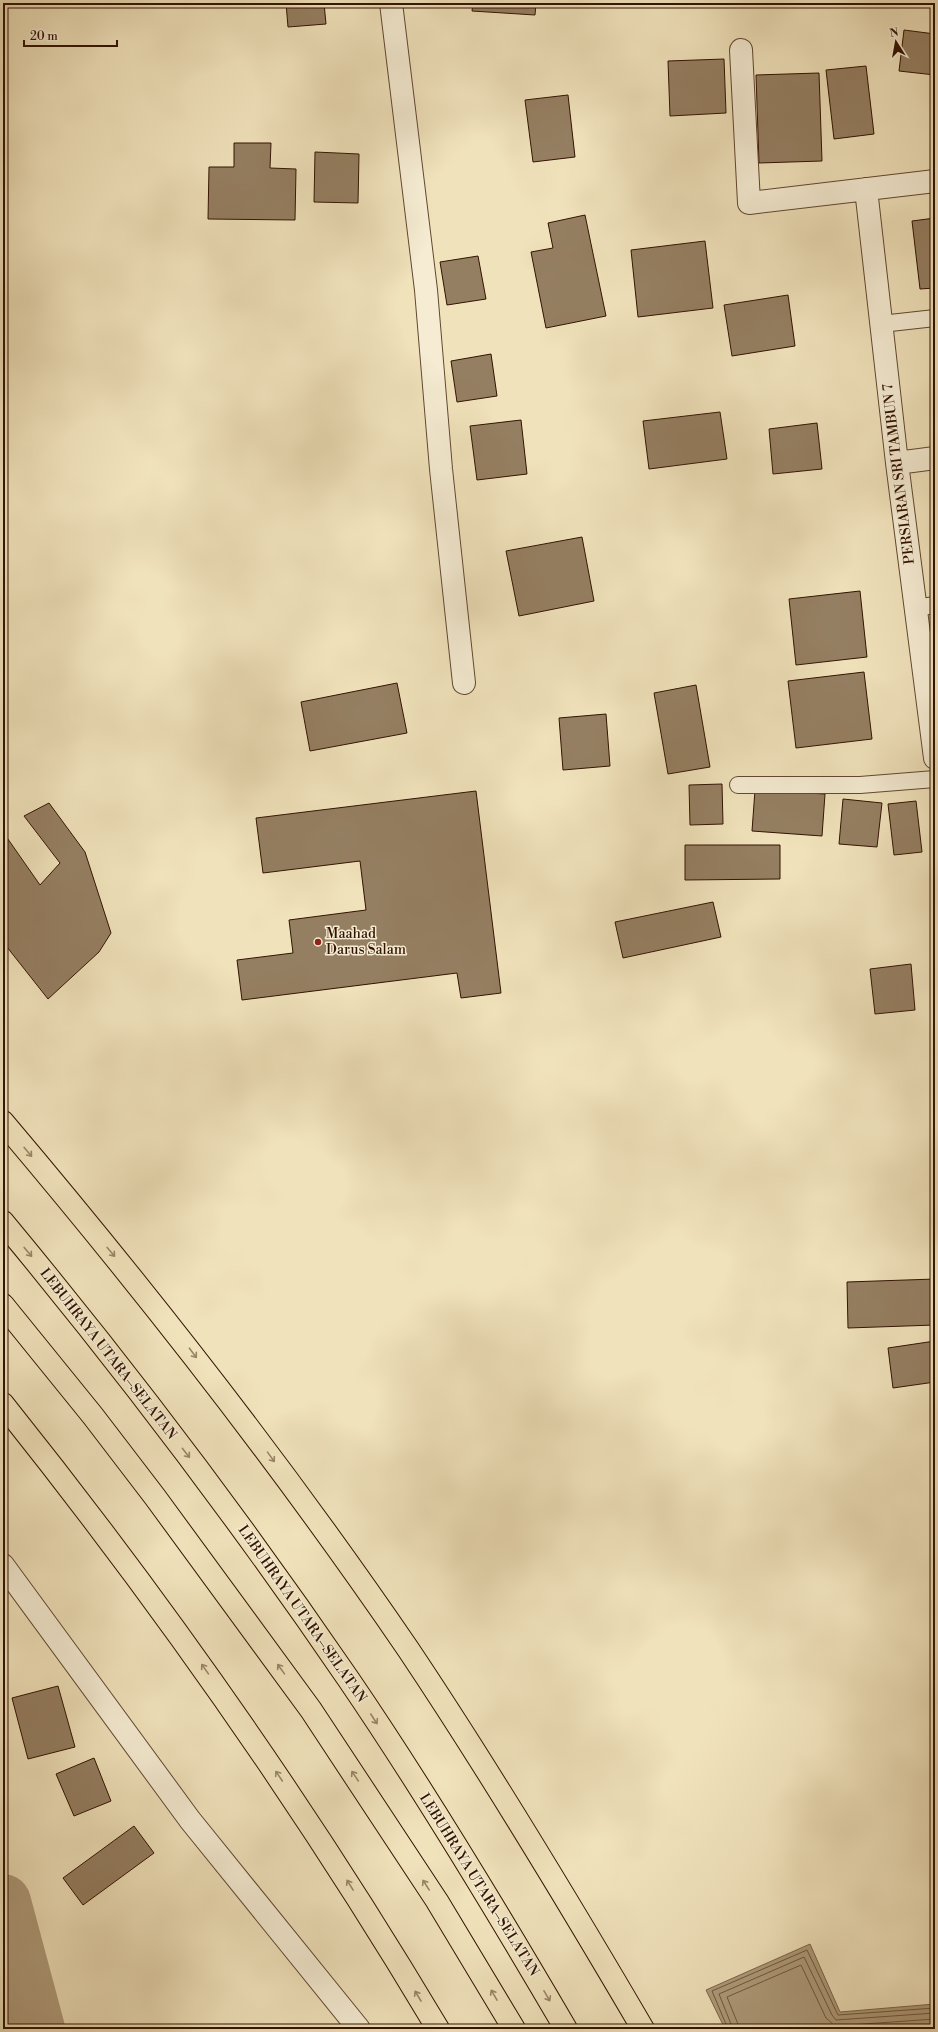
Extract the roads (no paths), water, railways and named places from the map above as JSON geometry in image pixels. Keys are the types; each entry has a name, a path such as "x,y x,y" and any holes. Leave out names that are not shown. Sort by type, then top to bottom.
{"main road":[{"path":"3,1122 185,1344 325,1532 408,1649 530,1838 644,2029"},
{"name":"LEBUHRAYA UTARA–SELATAN","path":"3,1222 69,1302 196,1466 270,1565 351,1682 422,1792 479,1883 566,2029"},
{"path":"3,1305 155,1497 311,1710 437,1901 514,2029"},
{"path":"3,1404 174,1627 259,1746 360,1902 438,2029"}],"street":[{"path":"392,3 426,290 441,469 464,684"},
{"path":"742,50 749,203 935,181"},
{"name":"PERSIARAN SRI TAMBUN 7","path":"866,189 897,463 925,607 935,752"},
{"path":"897,463 935,458"},
{"path":"3,1565 190,1820 358,2029"}],"lane":[{"path":"881,324 935,318"},
{"path":"738,785 860,785 935,778"}],"water":[{"path":"810,1944 840,2012 935,2004 935,2029 725,2029 706,1990"}],"waterway":[{"path":"3,1902 37,2029"}],"place":[{"name":"Maahad Darus Salam","path":"318,942"}]}
